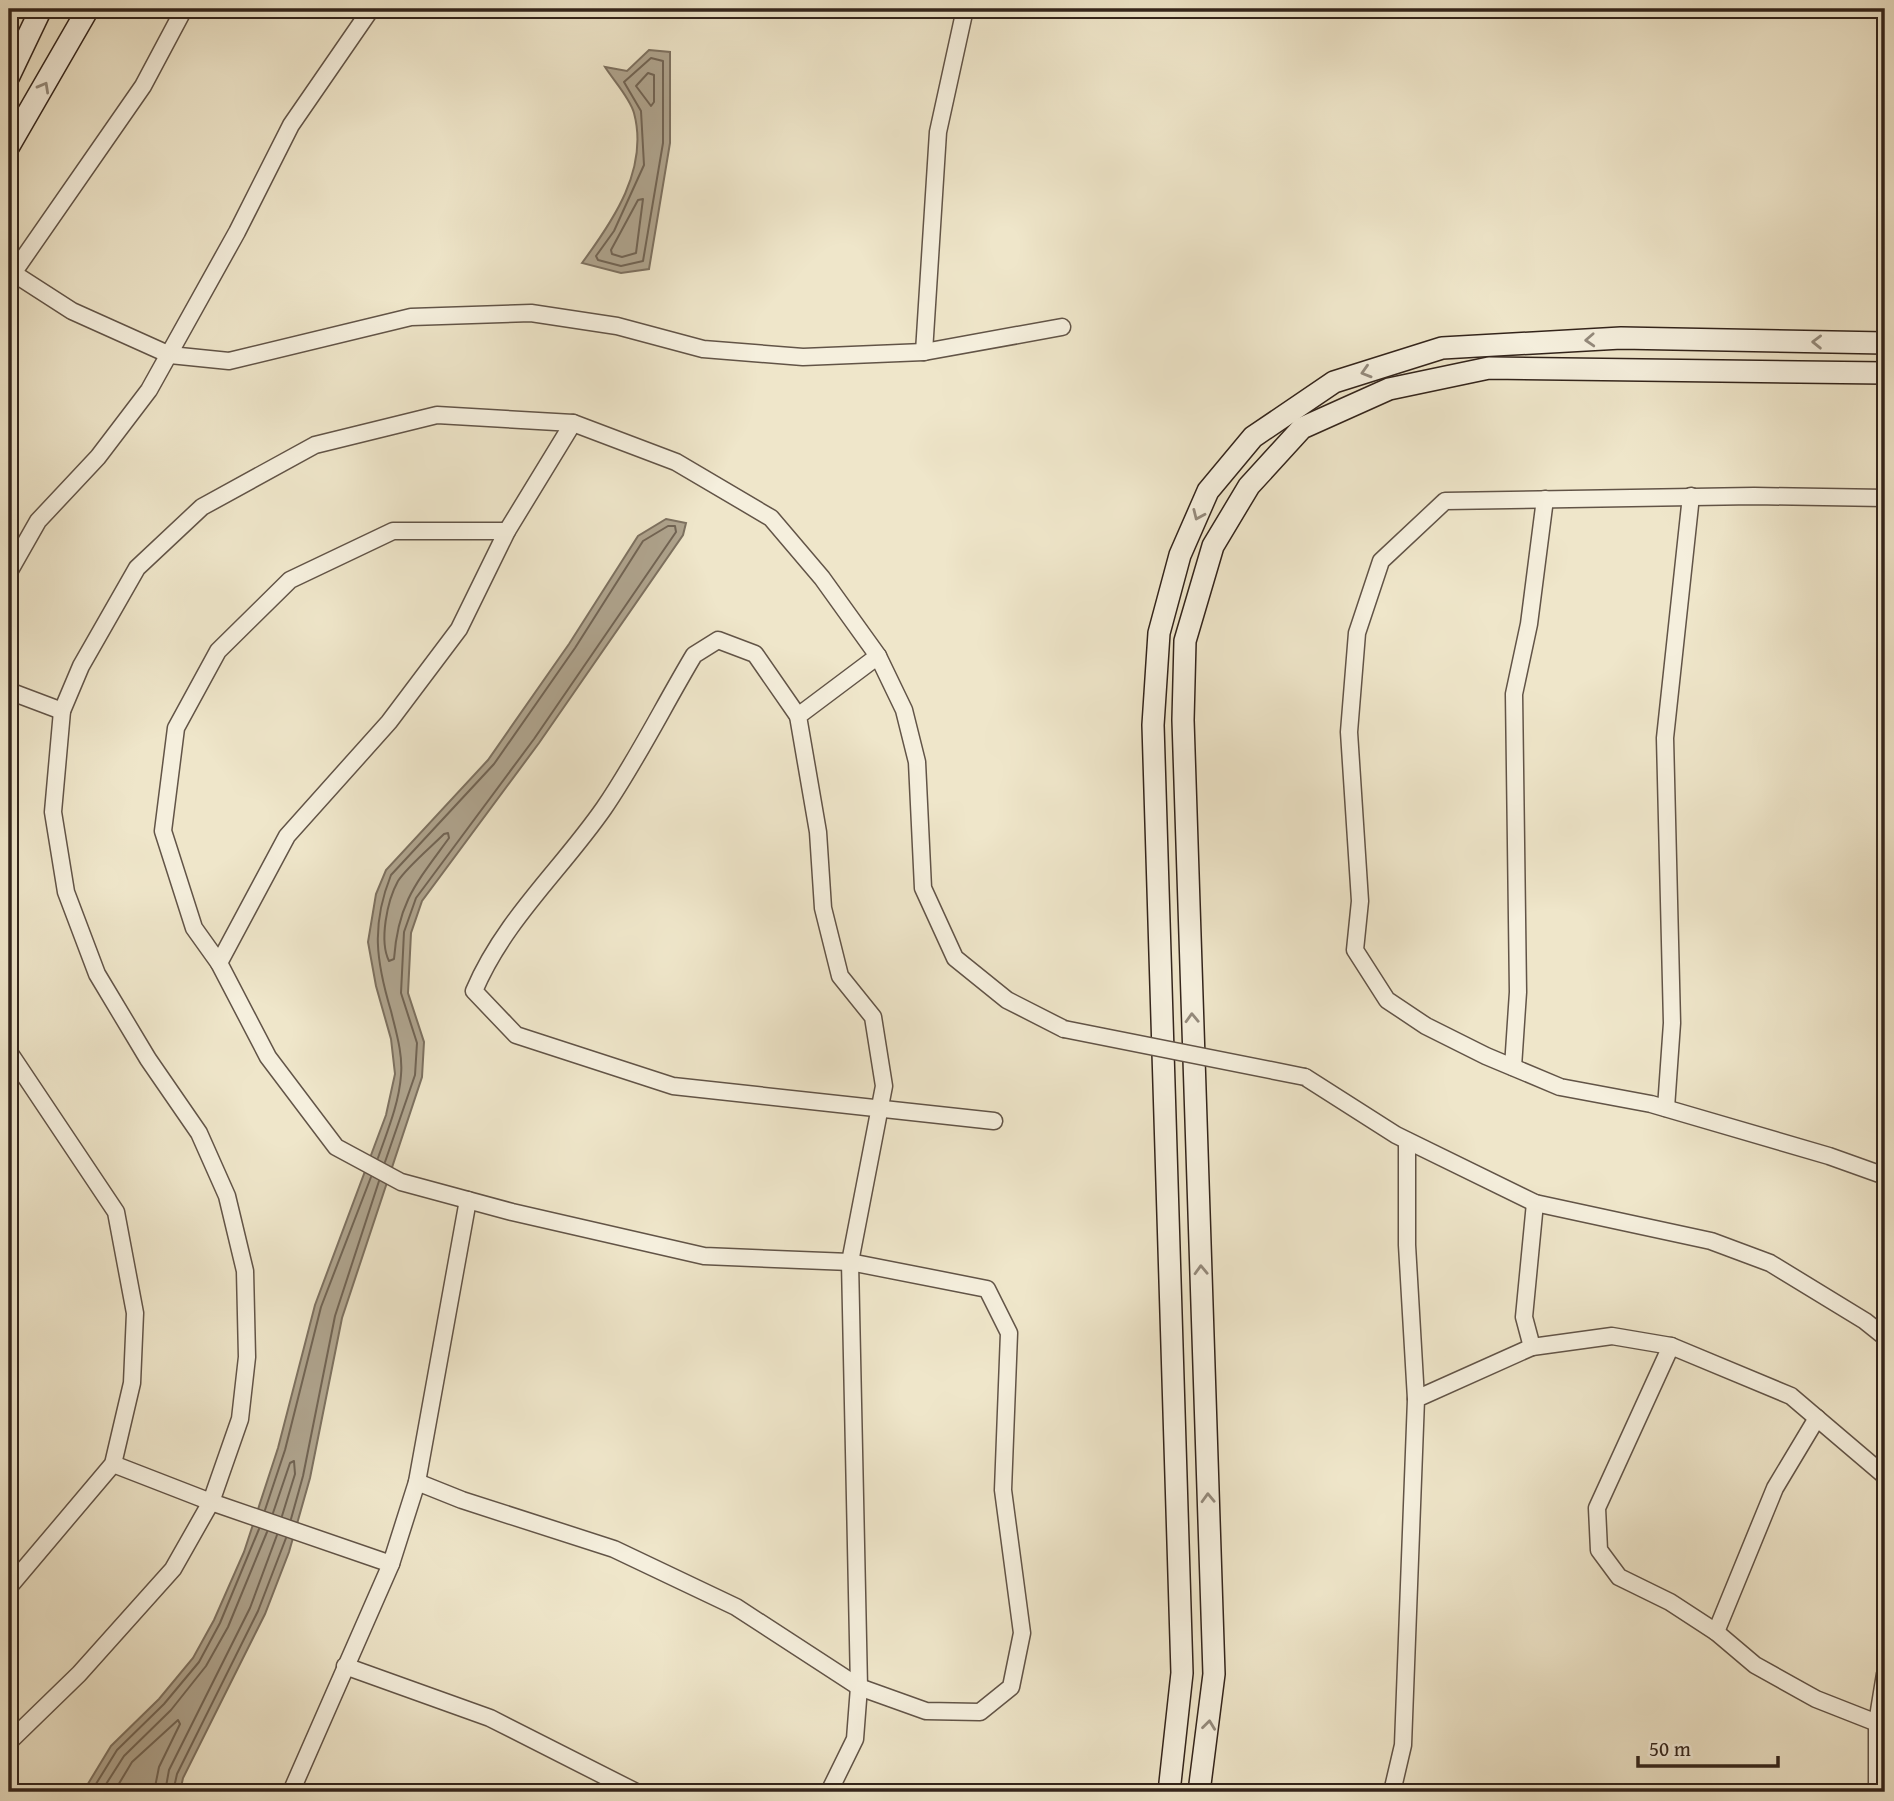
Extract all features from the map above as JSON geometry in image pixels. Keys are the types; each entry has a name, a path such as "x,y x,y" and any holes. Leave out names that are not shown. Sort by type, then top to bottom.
{"street":[{"path":"9,76 41,9"},
{"path":"9,146 88,9"},
{"path":"184,9 143,86 11,276 72,311 170,355 229,361 411,317 531,313 617,326 703,349 803,357 924,352 1062,327"},
{"path":"9,572 38,521 98,457 149,390 291,124 372,9"},
{"path":"924,352 938,132 965,9"},
{"path":"1169,1792 1182,1673 1153,725 1159,633 1180,555 1208,491 1253,437 1334,382 1442,348 1621,338 1885,343"},
{"path":"1199,1792 1214,1674 1182,720 1185,641 1213,545 1249,486 1302,428 1390,389 1489,368 1885,373"},
{"path":"9,1742 79,1674 173,1569 211,1502 240,1419 247,1357 245,1271 227,1196 199,1133 148,1059 97,974 66,892 53,812 62,711 81,666 137,568 202,507 315,445 437,415 573,423 676,462 771,518 822,578 878,656 904,710 917,762 923,888 955,958 1007,1000 1064,1029 1305,1077 1407,1141 1535,1203 1712,1241 1770,1263 1865,1321 1885,1337"},
{"path":"219,964 287,836 389,722 459,629 507,531 573,423"},
{"path":"1885,498 1691,496 1445,501 1381,561 1357,632 1349,732 1360,901 1355,950 1387,1000 1426,1026 1560,1087 1666,1108 1885,1175"},
{"path":"1666,1108 1672,1010 1665,738 1691,496"},
{"path":"1513,1067 1518,992 1514,694 1529,624 1545,499"},
{"path":"417,1482 462,1500 614,1549 736,1607 859,1687 926,1711 980,1712 1011,1687 1022,1633 1003,1490 1009,1333 987,1289 850,1262 704,1256 401,1182 337,1147 268,1057 219,964 194,928 163,831 176,728 218,651 290,580 393,531 507,531"},
{"path":"829,1792 855,1739 859,1687 850,1262 880,1107 884,1086 873,1017 840,976 823,908 818,832 798,716 755,654 718,640 694,655 604,808 527,903 486,962 474,991 516,1035 673,1086 880,1107 994,1121"},
{"path":"798,716 878,656"},
{"path":"9,691 62,711"},
{"path":"9,1052 116,1212 135,1313 132,1383 113,1464 9,1587"},
{"path":"1392,1792 1403,1745 1416,1399 1407,1245 1407,1141"},
{"path":"290,1792 391,1564 417,1482 468,1200"},
{"path":"1532,1347 1524,1317 1535,1203"},
{"path":"1416,1399 1532,1347 1612,1336 1671,1346 1791,1396 1885,1476"},
{"path":"1671,1346 1597,1508 1599,1550 1619,1577 1670,1602 1716,1632 1755,1665 1816,1699 1877,1723"},
{"path":"1716,1632 1775,1488 1817,1418"},
{"path":"113,1464 241,1513 391,1564"},
{"path":"345,1666 491,1718 636,1792"},
{"path":"1877,1792 1877,1723 1885,1674"}],"water":[{"path":"649,50 670,52 670,143 649,269 621,273 582,263 616,212 632,174 637,154 637,134 632,107 605,67 627,71"},
{"path":"666,519 686,523 683,535 539,743 422,901 411,933 408,993 424,1042 422,1077 342,1318 310,1478 289,1552 265,1614 183,1778 180,1792 83,1792 111,1746 159,1699 193,1658 214,1620 244,1552 278,1448 315,1305 386,1115 395,1074 391,1039 376,986 368,942 376,894 386,870 488,760 569,644 638,536"}]}
